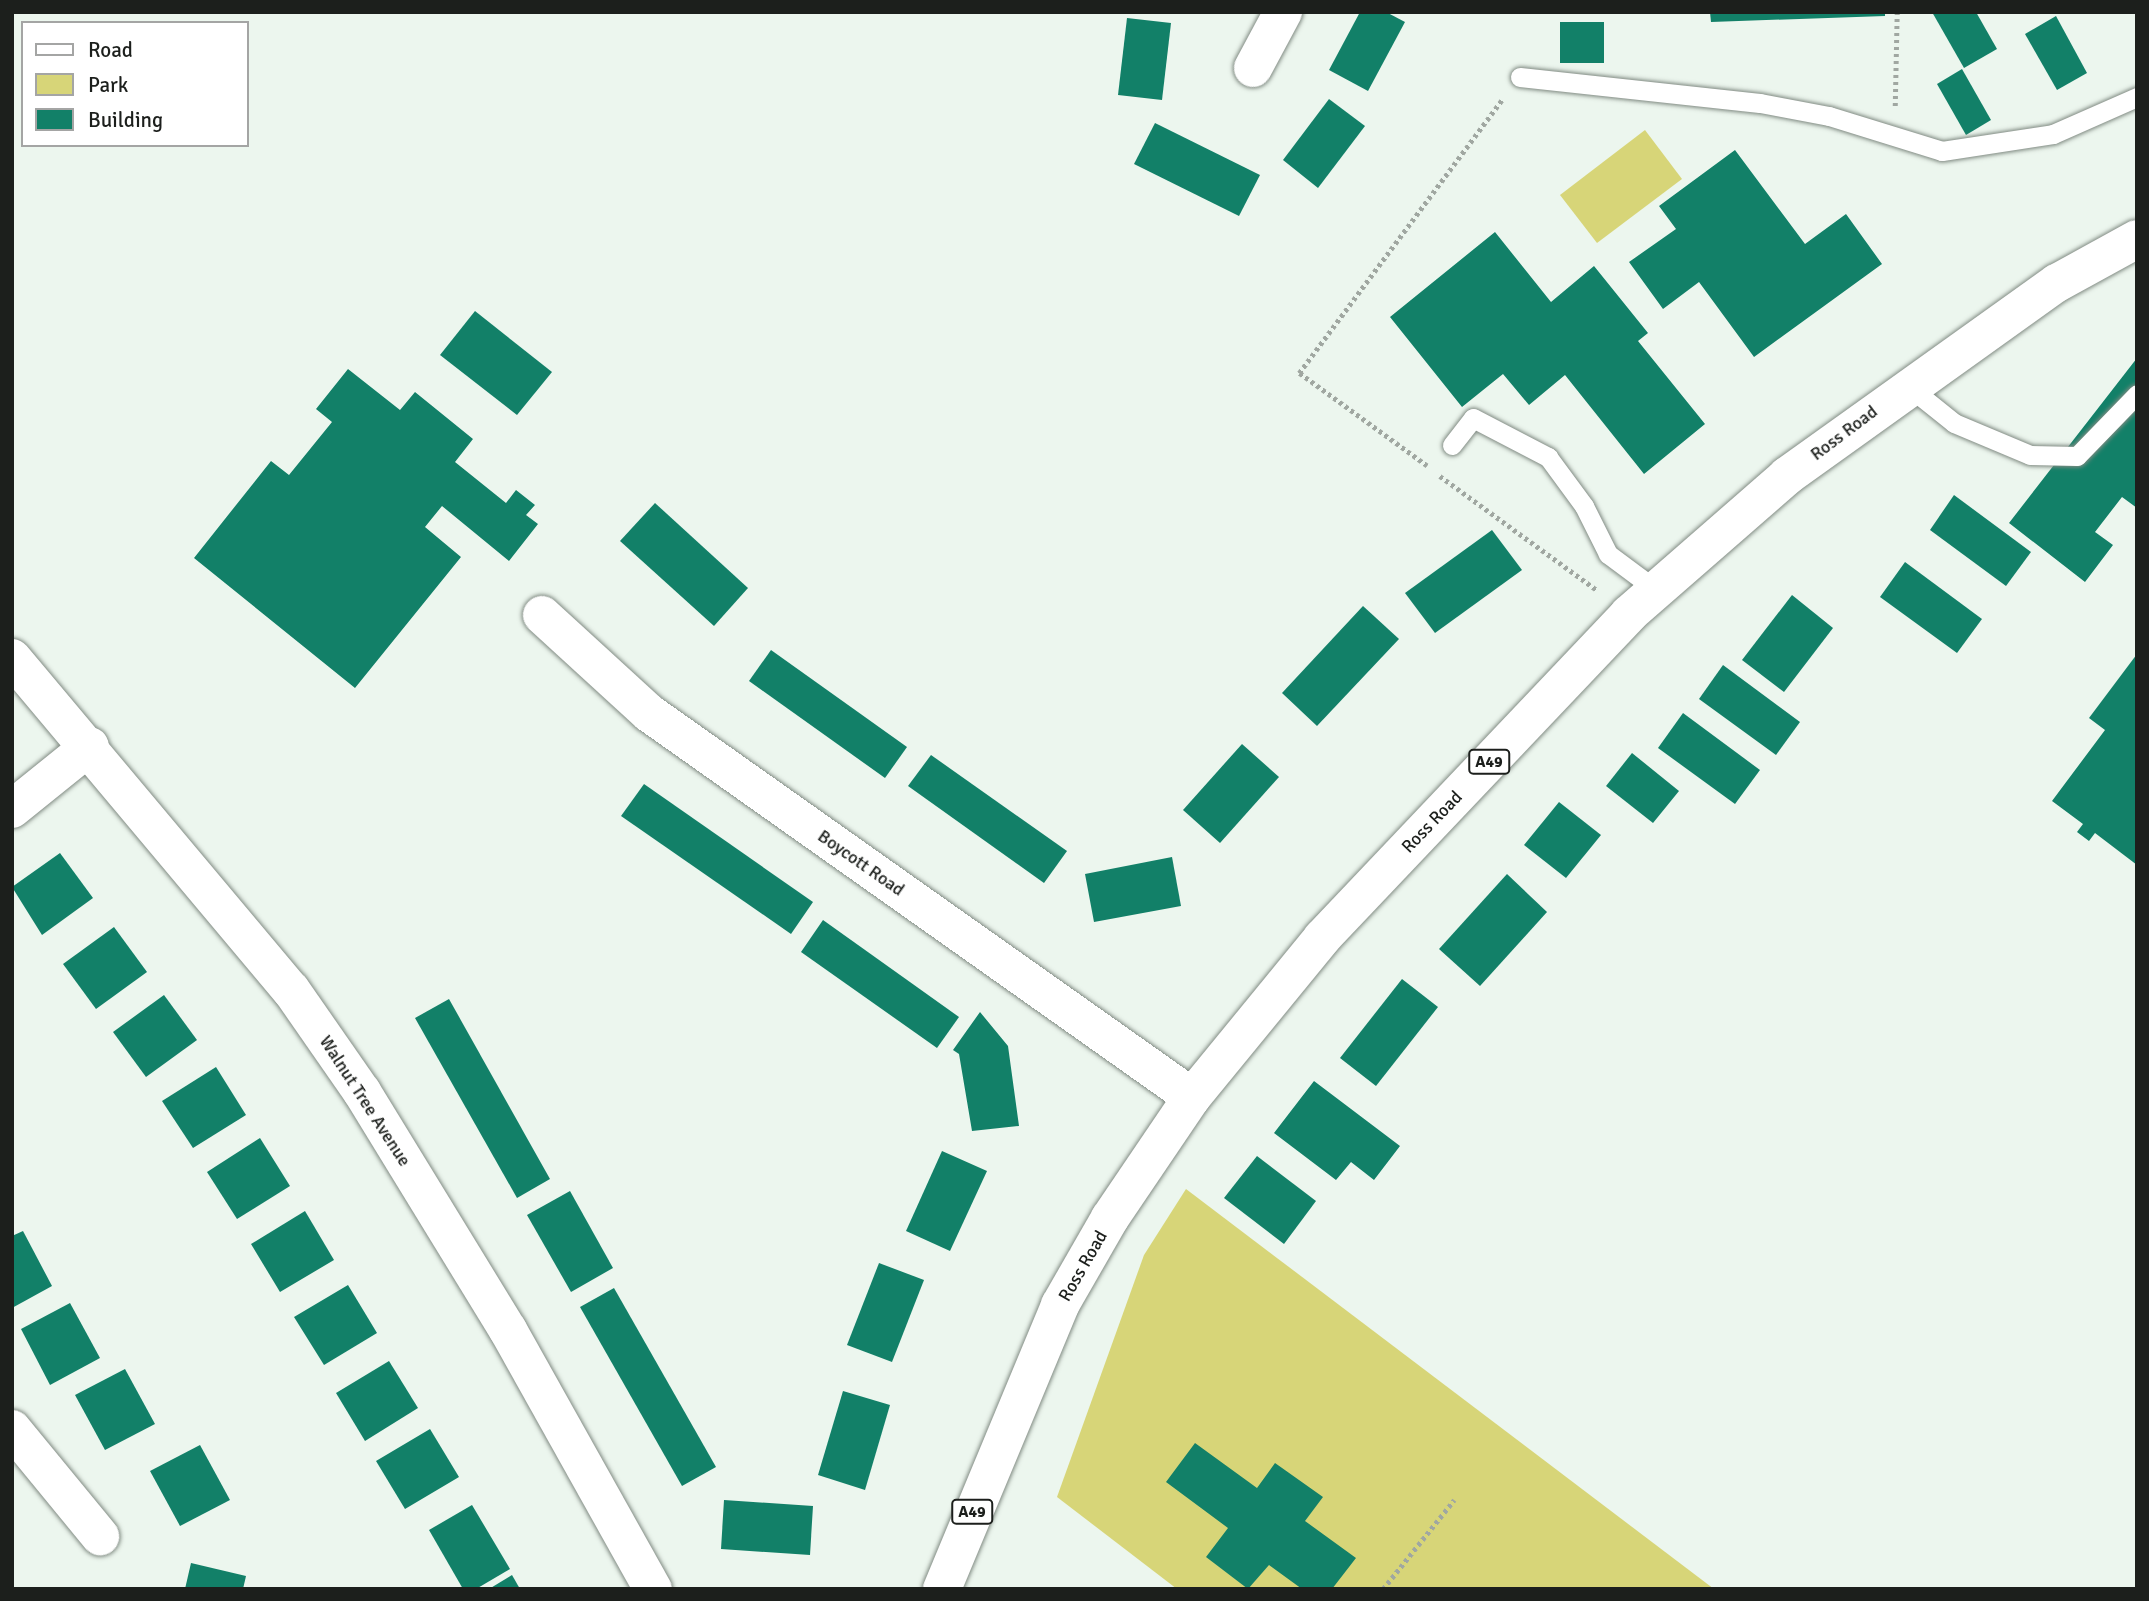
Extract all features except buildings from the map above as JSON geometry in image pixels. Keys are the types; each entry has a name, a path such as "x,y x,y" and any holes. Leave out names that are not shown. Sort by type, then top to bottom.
{"main road":[{"path":"1253,68 1283,12"},
{"name":"Ross Road","path":"943,1589 1002,1435 1060,1305 1192,1097 1322,938 1642,602 1787,476 1908,386 2057,284 2137,239"},
{"name":"Boycott Road","path":"542,615 649,713 1192,1097"},
{"name":"Walnut Tree Avenue","path":"12,658 90,746 291,990 362,1093 508,1330 653,1589"},
{"path":"12,809 90,746"},
{"path":"12,1429 100,1536"}],"lane":[{"path":"1520,77 1760,103 1829,116 1942,151 1994,147 2053,134 2137,97"},
{"path":"1908,386 1954,423 2030,455 2077,456 2137,394"},
{"path":"1452,444 1474,418 1548,457 1584,506 1608,554 1642,602"}],"path":[{"path":"1894,138 1897,12"},
{"path":"1520,77 1299,373 1642,602"},
{"path":"1382,1589 1454,1500"}],"green space":[{"path":"1645,130 1682,179 1597,243 1560,195"},
{"path":"1186,1189 1714,1589 1177,1589 1057,1497 1144,1255"}]}
